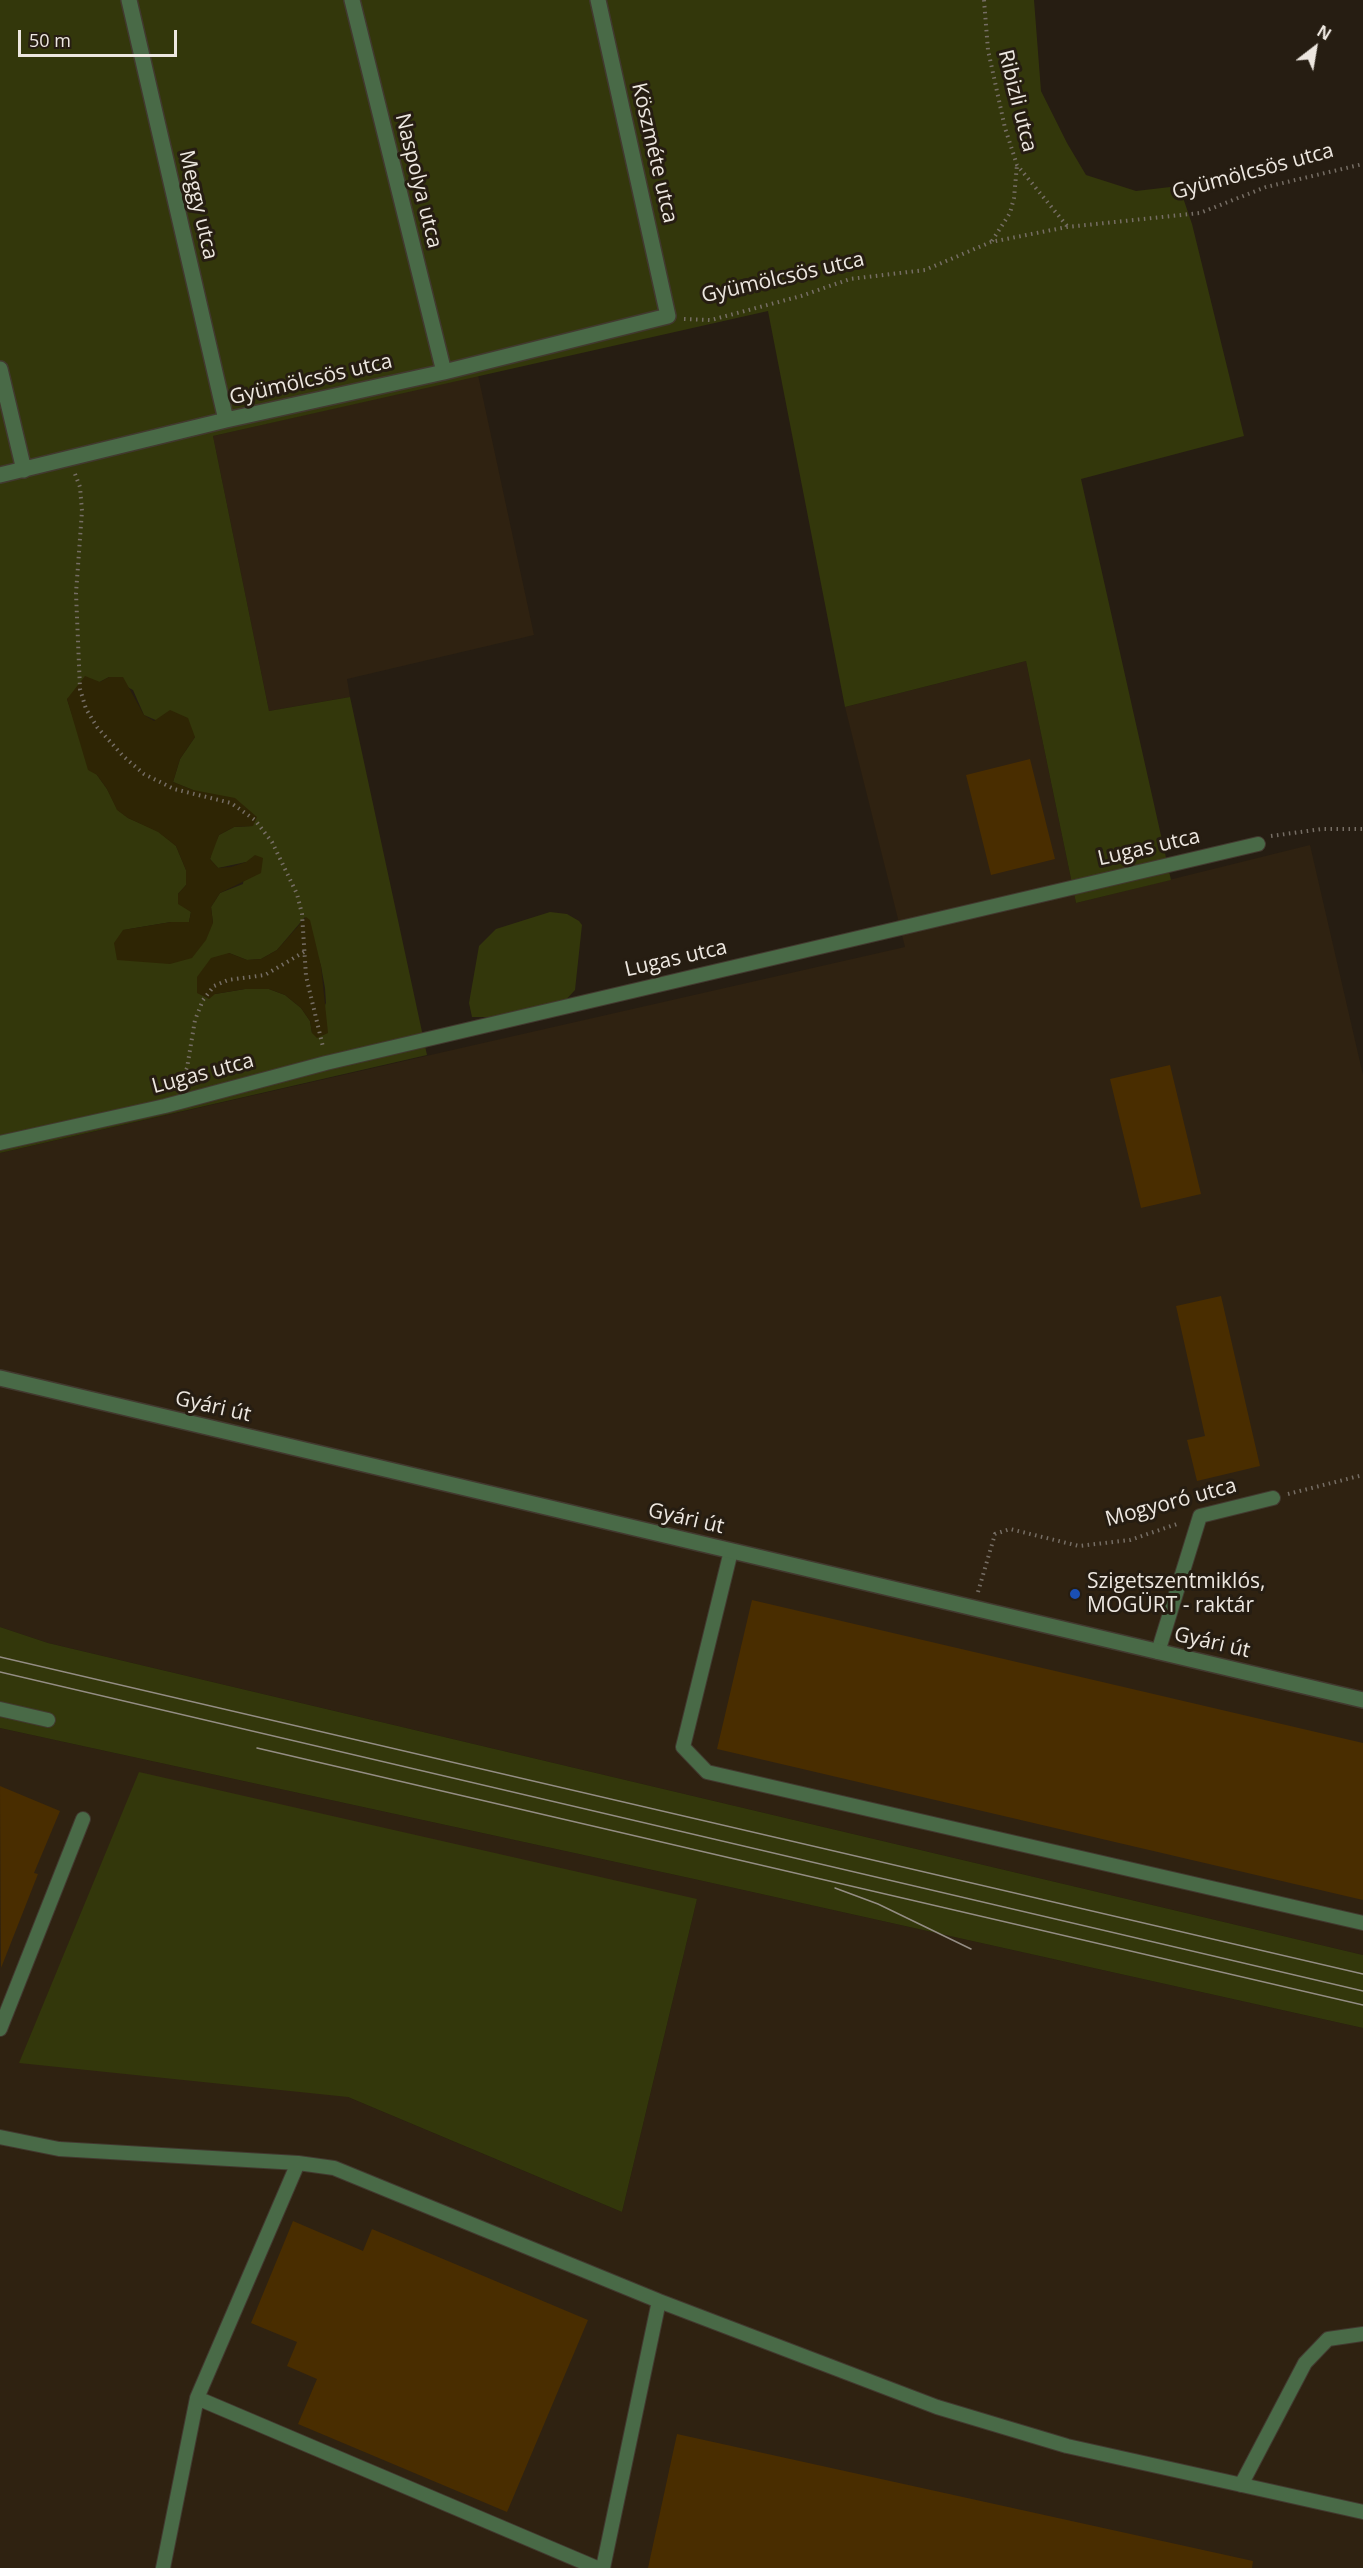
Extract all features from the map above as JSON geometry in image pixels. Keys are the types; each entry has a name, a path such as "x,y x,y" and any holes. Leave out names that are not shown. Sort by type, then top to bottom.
{"street":[{"name":"Meggy utca","path":"129,0 226,420"},
{"name":"Naspolya utca","path":"352,0 444,372"},
{"name":"Köszméte utca","path":"598,0 668,316"},
{"name":"Gyümölcsös utca","path":"0,475 226,420 444,372 668,316"},
{"path":"0,369 24,470"},
{"name":"Gyári út","path":"0,1378 1363,1700"}],"lane":[{"name":"Lugas utca","path":"0,1143 165,1106 326,1063 1258,844"},
{"name":"Mogyoró utca","path":"1200,1516 1273,1498"},
{"path":"1158,1652 1200,1516"},
{"path":"731,1551 682,1747 707,1772 1363,1923"},
{"path":"0,1709 48,1720"},
{"path":"0,2029 83,1819"},
{"path":"0,2137 59,2149 298,2163 334,2168 659,2301 937,2407 1067,2446 1363,2512"},
{"path":"163,2568 197,2398 298,2163"},
{"path":"603,2568 659,2301"},
{"path":"1241,2485 1305,2362 1328,2339 1363,2334"},
{"path":"197,2398 597,2568"}],"path":[{"name":"Ribizli utca","path":"984,0 988,50 1005,128 1017,165 1067,227"},
{"name":"Gyümölcsös utca","path":"668,316 688,320 711,320 801,296 850,279 925,270 991,242 1067,227 1200,213 1266,187 1363,164"},
{"path":"991,242 1010,213 1017,165"},
{"path":"70,459 80,487 82,511 76,593 80,689 87,709 97,727 144,774 174,789 231,803 255,820 272,842 297,894 302,914 306,976 326,1063"},
{"path":"1258,844 1271,836 1280,834 1322,829 1363,829"},
{"path":"165,1106 180,1085 187,1068 195,1020 203,1000 214,986 228,980 265,975 304,951"},
{"path":"1273,1498 1363,1475"},
{"name":"Mogyoró utca","path":"973,1608 995,1534 1010,1529 1079,1546 1130,1540 1200,1516"}],"shaded area":[{"path":"478,375 534,635 347,679 350,697 269,711 213,436"},
{"path":"1026,661 1076,903 1310,845 1363,1075 1363,1955 48,1643 0,1627 0,1153 905,947 845,707"},
{"path":"0,1728 1363,2028 1363,2568 0,2568","holes":["697,1899 622,2212 348,2097"]}],"green space":[{"path":"0,0 1034,0 1041,91 1086,175 1136,191 1179,186 1192,224 1244,436 1081,479 1171,880 1076,903 1026,661 845,707 768,311 213,436 269,711 350,697 427,1055 0,1153","holes":["109,677 133,690 144,715 195,737 180,759 173,782 193,790 252,826 234,827 219,835 213,847 210,859 218,868 246,862 243,884 220,893 211,907 213,923 123,930 171,922 189,922 191,912 185,907 178,894 186,885 186,870 176,846 158,831 128,818 118,810 97,775 75,723 67,699","305,917 321,966 326,1003 312,1033 310,1021 301,1008 285,995 269,989 245,989 215,994 229,953 247,960 261,959 277,950"]},
{"path":"550,912 567,914 582,925 575,990 563,1003 494,1017 472,1017 469,1003 479,946 496,929"},
{"path":"0,1627 48,1643 1363,1955 1363,2028 0,1728"},
{"path":"139,1772 697,1899 622,2212 348,2097 19,2063"}],"sand":[{"path":"85,676 100,682 109,677 123,677 144,715 154,721 170,710 188,718 195,737 180,759 173,782 193,790 235,798 257,817 253,826 234,827 219,835 210,859 218,868 231,867 246,862 255,855 263,858 261,873 220,893 211,907 213,923 206,940 192,958 170,964 117,960 114,943 123,930 171,922 189,922 191,912 178,904 178,894 186,885 186,870 176,846 158,832 128,818 117,810 97,775 88,770 67,699"},
{"path":"306,917 310,920 321,966 328,1033 317,1038 312,1033 310,1021 301,1008 285,995 269,989 245,989 215,994 209,999 197,993 197,977 211,958 229,953 247,960 261,959 277,950"}],"building":[{"path":"1030,759 1055,859 991,875 966,775"},
{"path":"1170,1065 1201,1194 1141,1208 1110,1079"},
{"path":"1221,1296 1260,1466 1197,1481 1187,1440 1205,1436 1176,1306"},
{"path":"752,1600 1363,1743 1363,1900 717,1749"},
{"path":"0,1786 60,1811 34,1873 38,1874 1,1968"},
{"path":"293,2221 363,2251 372,2229 588,2320 507,2512 298,2424 317,2379 287,2366 297,2342 251,2323"},
{"path":"677,2434 1253,2561 1252,2568 648,2568"}],"tram line":[{"path":"0,1657 1363,1974"},
{"path":"0,1672 1363,1991"},
{"path":"257,1748 1363,2005"},
{"path":"835,1888 878,1904 971,1949"}],"place":[{"name":"Szigetszentmiklós, MOGÜRT - raktár","path":"1075,1594"}]}
